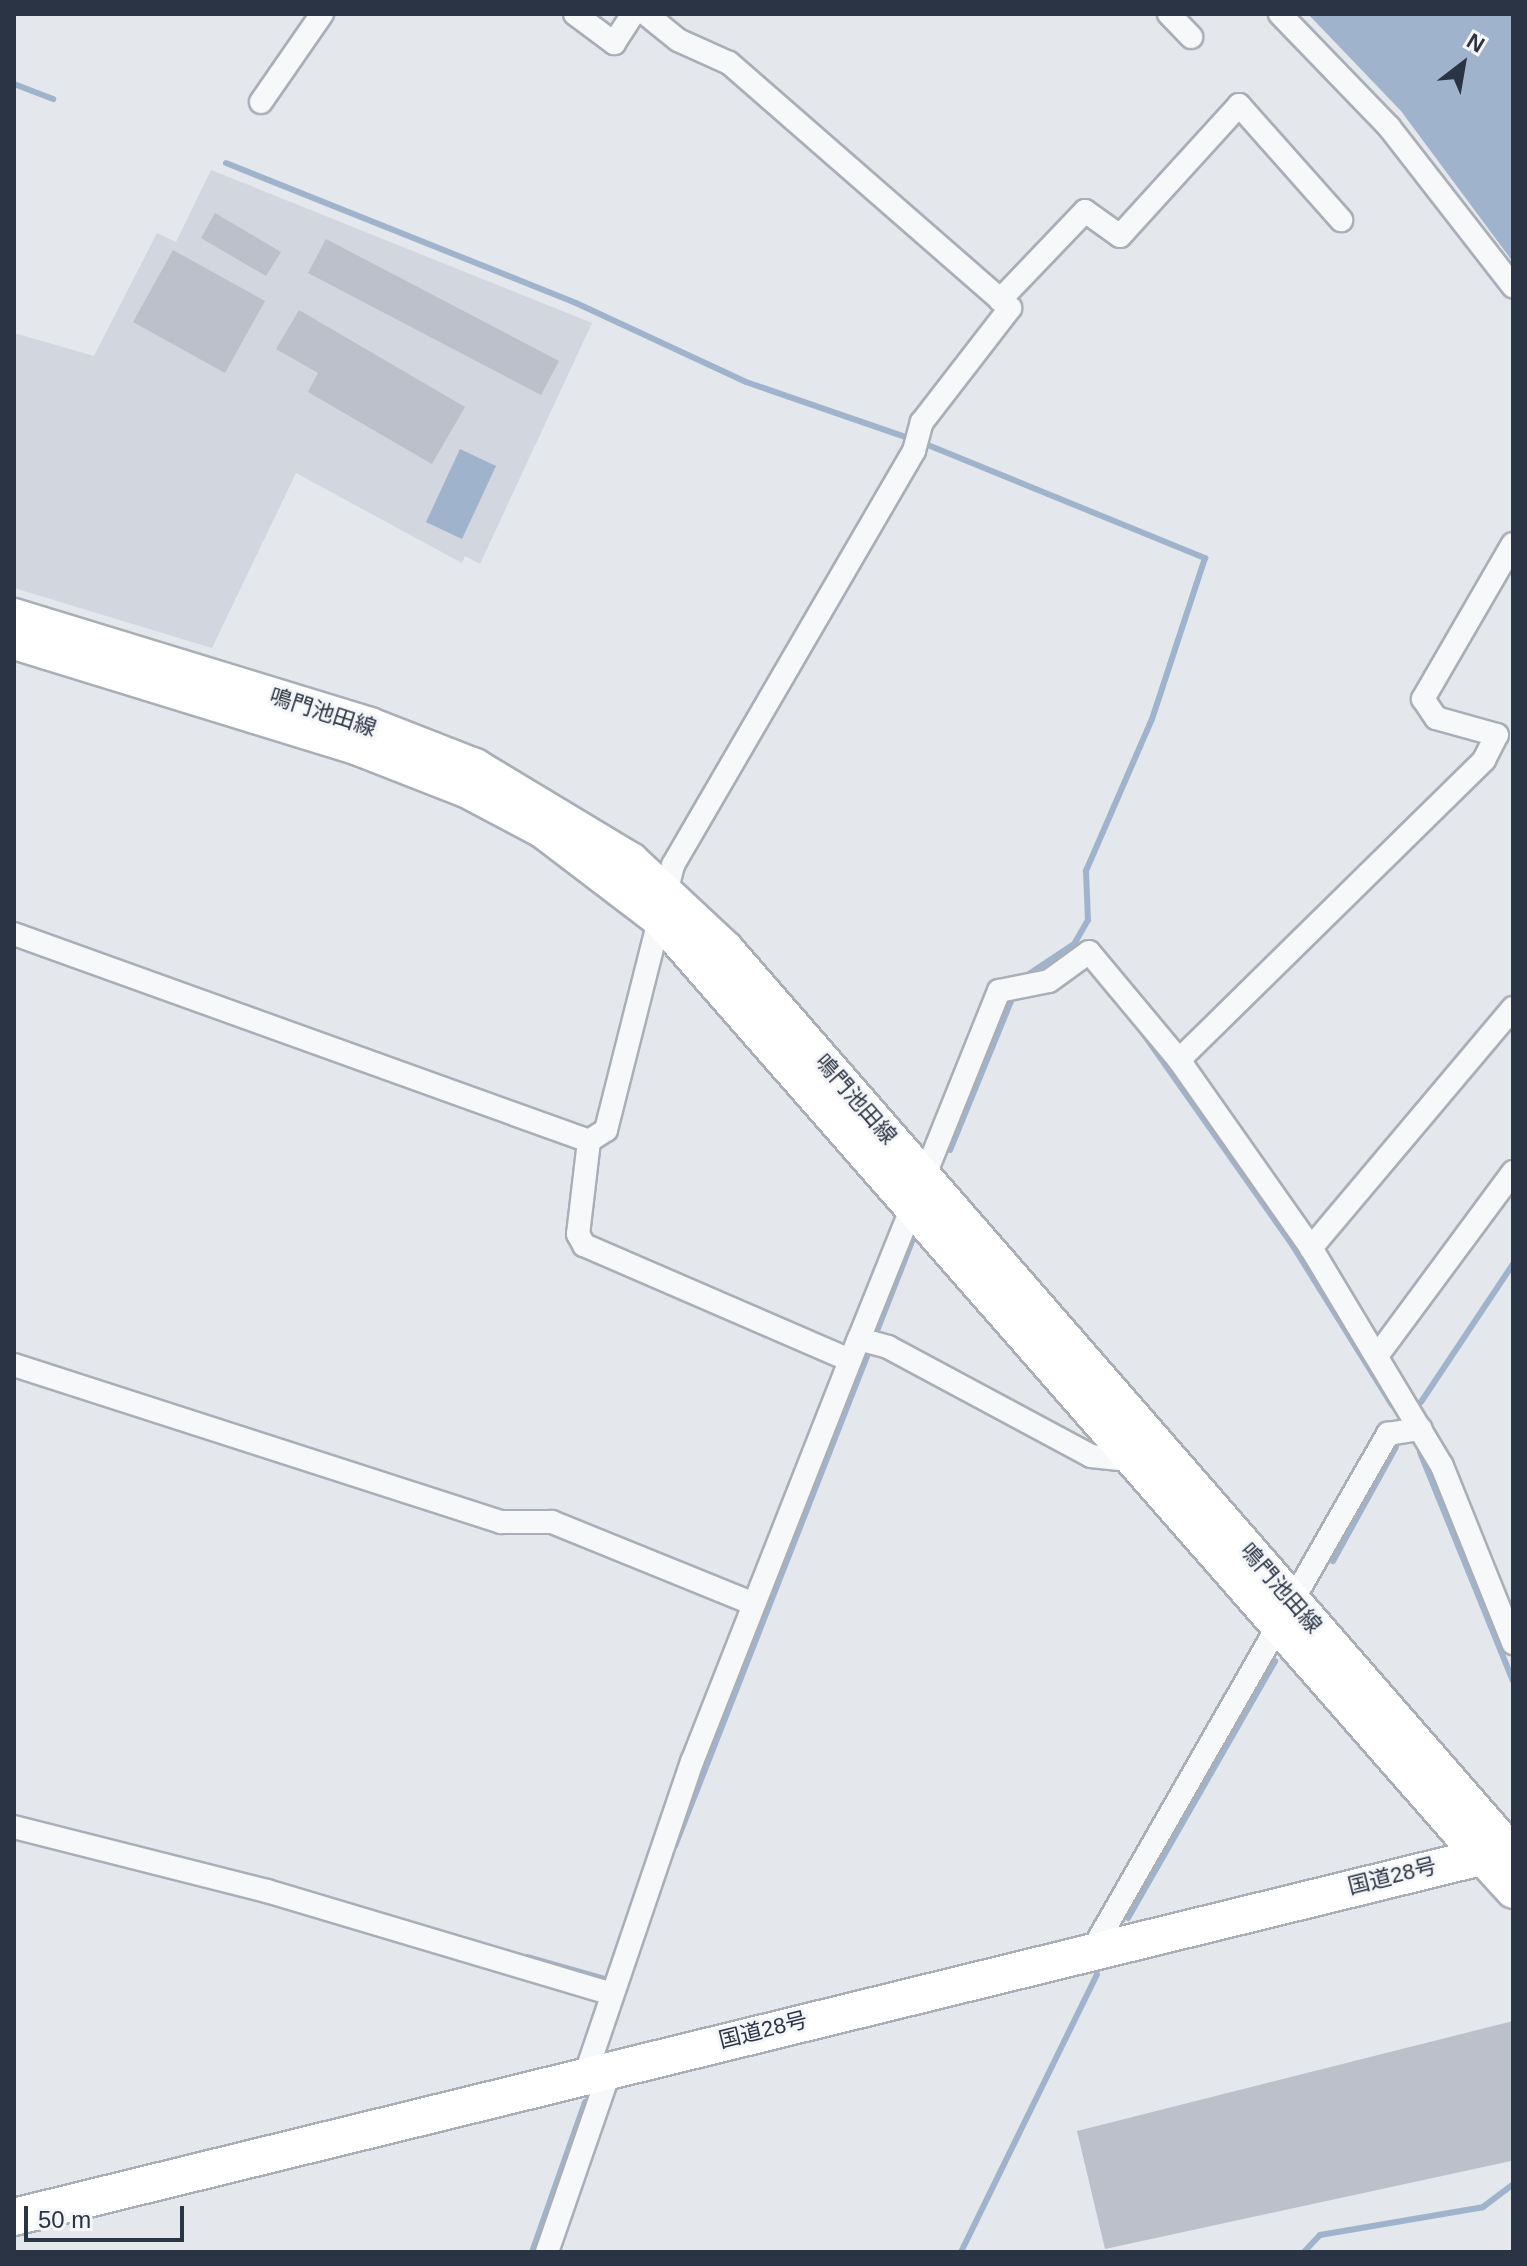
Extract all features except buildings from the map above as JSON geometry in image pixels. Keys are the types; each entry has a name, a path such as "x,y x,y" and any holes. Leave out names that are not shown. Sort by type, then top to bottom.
{"highway":[{"name":"国道28号","path":"14,2217 599,2070 1504,1852"}],"main road":[{"name":"鳴門池田線","path":"14,616 370,725 475,766 558,810 662,904 919,1191 1286,1613 1504,1852"},
{"name":"鳴門池田線","path":"14,642 358,748 466,790 542,830 662,904"},
{"name":"鳴門池田線","path":"919,1191 1136,1461 1286,1613"},
{"path":"1504,1852 1513,1892"}],"street":[{"path":"261,102 322,14"},
{"path":"575,14 614,43 633,14"},
{"path":"589,1141 606,1130 662,904 914,451 922,422 1010,308 729,63 678,40 646,14"},
{"path":"1169,14 1191,37"},
{"path":"1280,14 1389,127 1513,286"},
{"path":"1000,300 1085,211 1120,236 1239,105 1341,220"},
{"path":"1179,1060 1505,737 1436,718 1423,699 1513,544"},
{"path":"14,934 589,1141"},
{"path":"547,2252 599,2070 613,1985 751,1603 850,1360 862,1340 999,991 1049,981 1089,952 1179,1060 1311,1248 1421,1429 1466,1519 1513,1643"},
{"path":"1311,1248 1513,1008"},
{"path":"589,1141 578,1234 584,1245 850,1360"},
{"path":"1377,1356 1513,1172"},
{"path":"862,1340 888,1347 1091,1456 1136,1461"},
{"path":"14,1365 501,1522 552,1522 751,1603"},
{"path":"1093,1949 1388,1434 1421,1429"},
{"path":"14,1827 282,1895 613,1985"}],"shaded area":[{"path":"211,170 592,323 480,564 465,556 462,563 296,473 212,648 14,588 14,333 94,356 157,233 176,242"}],"water":[{"path":"1308,14 1513,14 1513,262 1401,111"},
{"path":"460,449 496,466 462,539 426,522"}],"waterway":[{"path":"14,84 53,99"},
{"path":"226,163 576,303 746,382 912,439"},
{"path":"923,443 1205,558 1152,719 1086,871 1088,920 1074,944 1020,980"},
{"path":"950,1150 1014,994"},
{"path":"1140,1029 1293,1246 1392,1405"},
{"path":"675,1846 913,1239"},
{"path":"1421,1402 1513,1264"},
{"path":"1333,1561 1396,1447"},
{"path":"1420,1452 1513,1681"},
{"path":"1128,1918 1275,1661"},
{"path":"527,1957 612,1981"},
{"path":"961,2252 1097,1974"},
{"path":"532,2252 585,2102"},
{"path":"1304,2252 1320,2235 1483,2207 1513,2184"}]}
